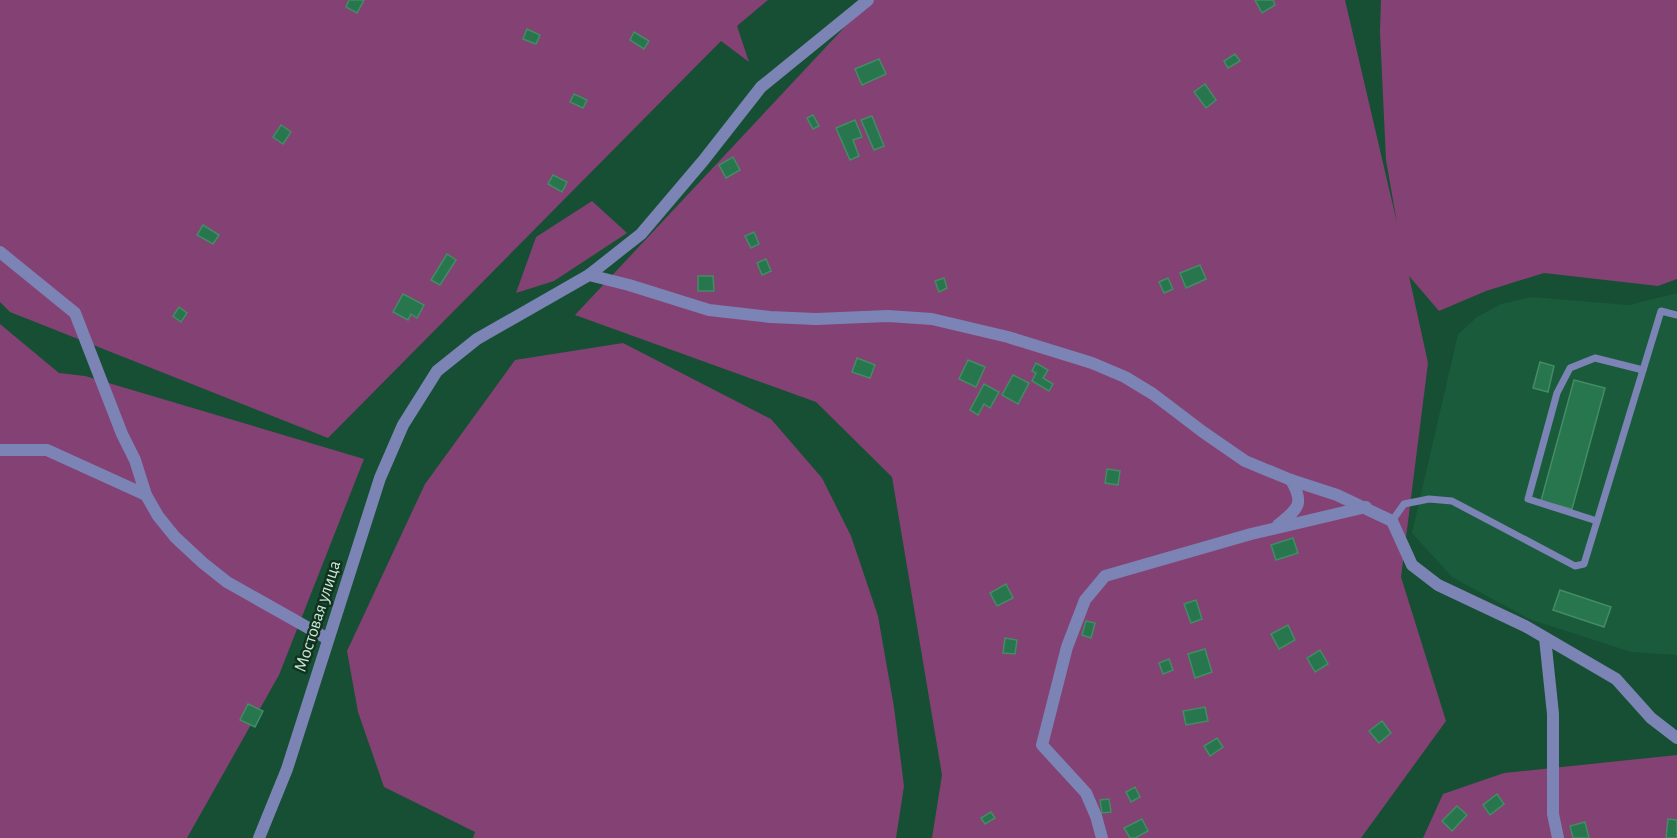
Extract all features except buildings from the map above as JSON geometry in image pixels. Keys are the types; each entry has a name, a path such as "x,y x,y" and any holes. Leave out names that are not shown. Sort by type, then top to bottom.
{"street":[{"name":"Мостовая улица","path":"259,838 287,769 389,452 437,370 477,339 589,275 641,234 703,161 761,87 868,0"},
{"path":"0,252 75,313 122,434 135,460 146,495 158,516 176,537 227,582 328,639"},
{"path":"589,275 709,310 770,317 888,316 932,319 1008,337 1092,363 1125,377 1153,394 1245,461 1367,507 1392,521 1412,565 1438,585 1525,626 1616,679 1651,718 1677,738"},
{"path":"0,450 47,450 146,495"},
{"path":"1274,528 1292,514 1297,504 1299,494 1291,480"},
{"path":"1102,838 1086,793 1042,745 1067,647 1085,600 1105,576 1274,528 1367,507"},
{"path":"1545,638 1553,714 1553,814 1558,838"}],"lane":[{"path":"1392,521 1404,504 1429,499 1452,501 1575,566 1584,564 1661,311 1677,315"},
{"path":"1597,521 1528,499 1557,393 1570,368 1595,358 1643,370"}],"shaded area":[{"path":"0,0 768,0 737,26 749,62 721,41 328,438 10,312 0,302"},
{"path":"870,0 1345,0 1397,223 1386,160 1380,32 1381,0 1677,0 1677,279 1658,286 1544,273 1486,291 1439,311 1409,276 1428,363 1401,577 1446,721 1361,838 932,838 942,775 892,477 816,402 575,315"},
{"path":"592,201 627,233 554,281 516,293 536,237"},
{"path":"1677,293 1677,655 1631,652 1529,619 1452,577 1412,533 1458,334 1477,317 1501,304 1532,297 1629,305"},
{"path":"0,324 59,373 85,376 364,459 279,675 187,838 0,838"},
{"path":"623,343 771,419 822,478 851,536 878,616 894,707 904,786 896,838 473,838 475,832 384,787 358,712 347,651 425,484 515,360"},
{"path":"1677,755 1677,838 1423,838 1443,794 1504,773"}]}
